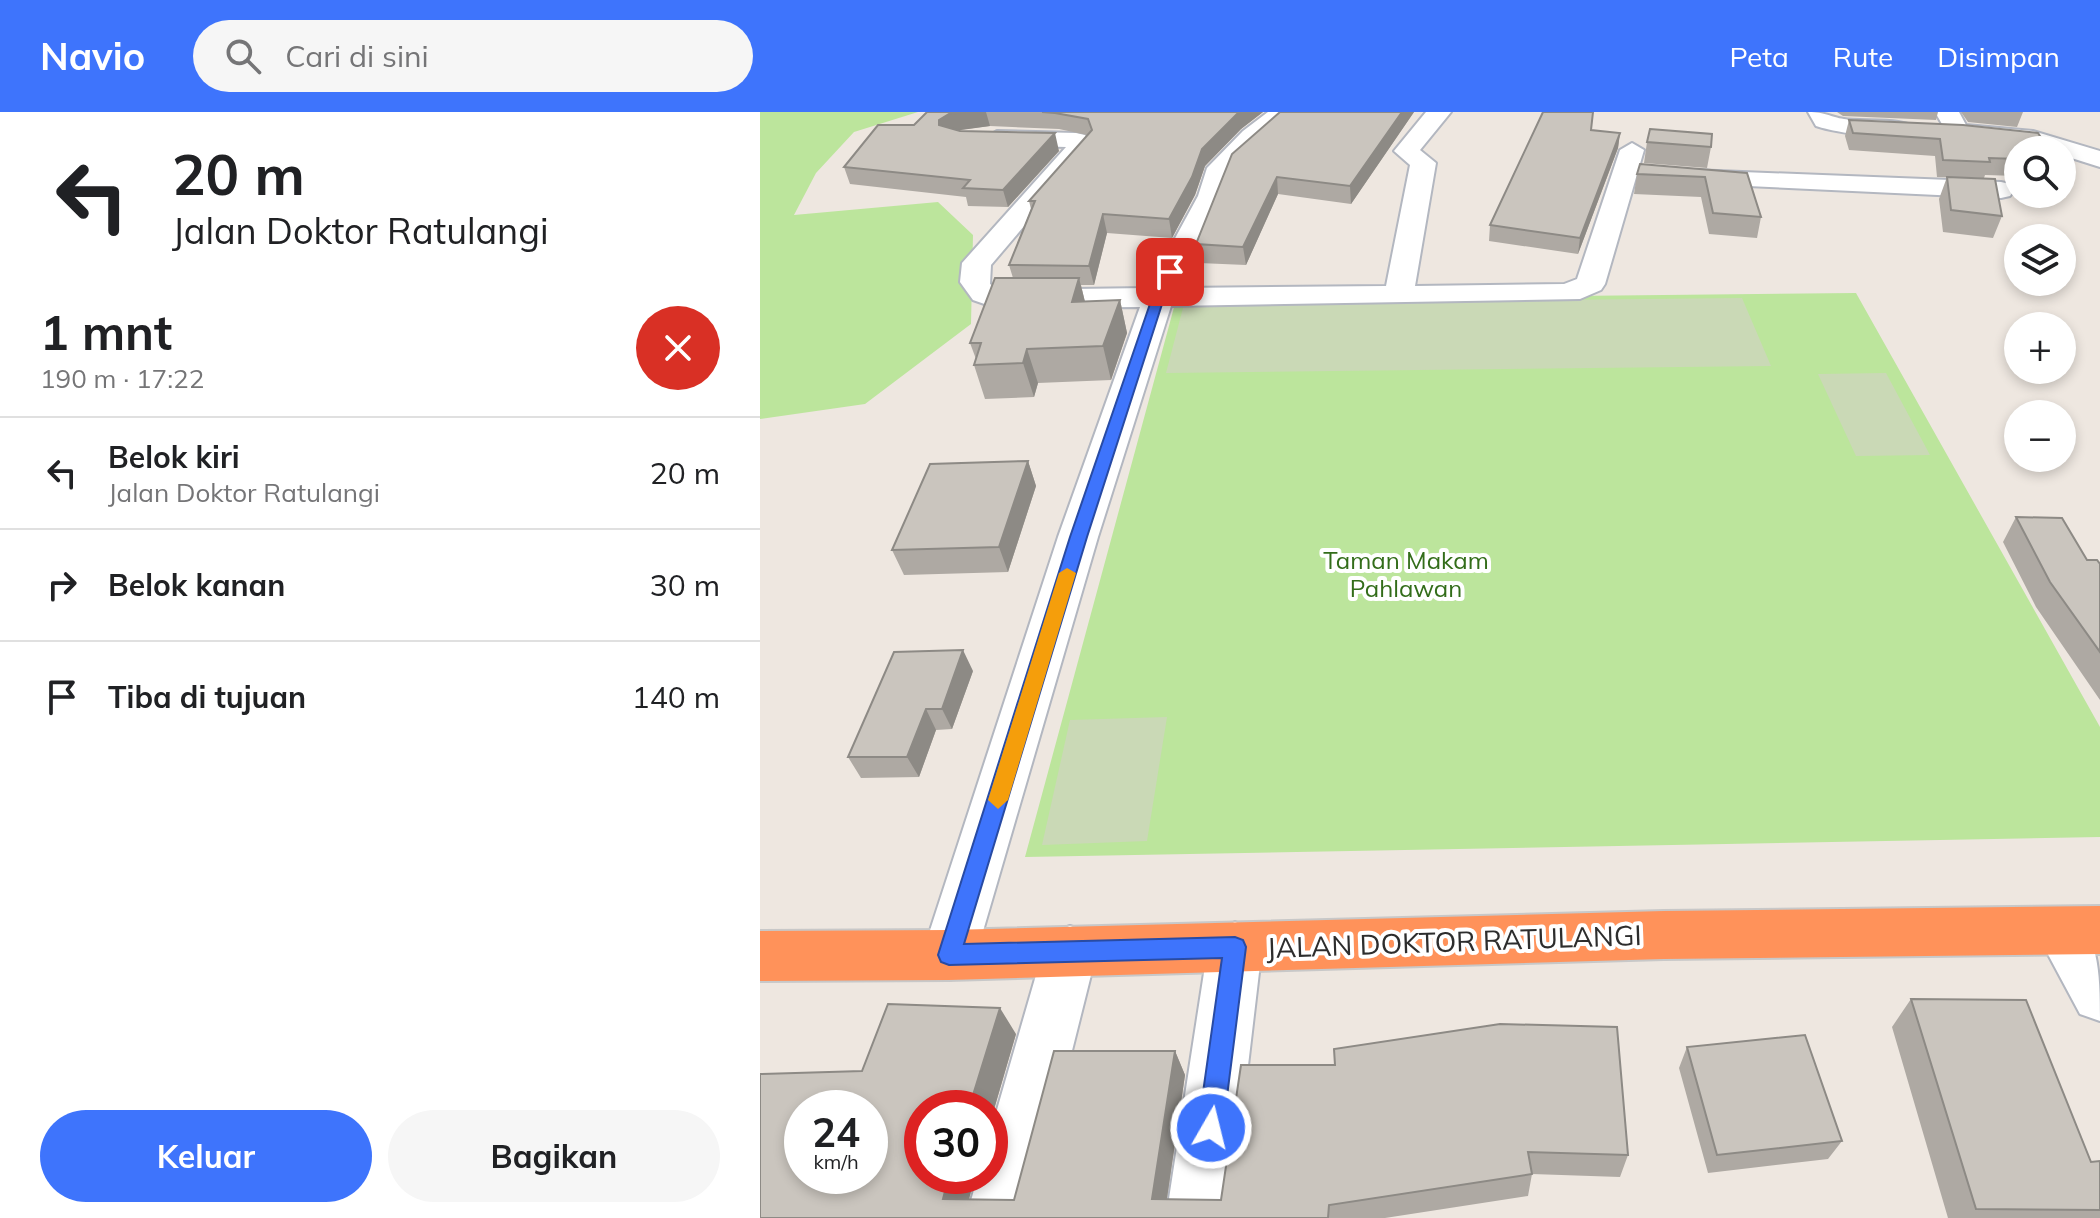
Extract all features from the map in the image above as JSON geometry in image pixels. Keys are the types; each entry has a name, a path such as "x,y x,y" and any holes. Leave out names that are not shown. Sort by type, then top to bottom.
{"highway":[{"name":"JALAN DOKTOR RATULANGI","path":"760,956 949,955 1664,935 2082,931"}],"street":[{"path":"949,955 1078,537 1158,298 1211,196 1220,168 1252,136 1283,112"},
{"path":"1399,294 1423,163 1406,151 1439,112"},
{"path":"1820,112 1824,121 1840,126 1953,122 2033,138 2100,159"},
{"path":"970,138 1062,138 1076,140 1081,145 977,263 972,275 981,294 996,299 1569,293 1590,284 1647,169 2001,190"},
{"path":"2082,931 2100,995"},
{"path":"1198,1218 1235,947"},
{"path":"998,1218 1070,951"}],"green space":[{"path":"760,112 918,112 854,132 816,173 794,215 938,202 973,235 971,324 865,404 760,419"},
{"name":"Taman Makam Pahlawan","path":"1856,293 2100,727 2100,837 1025,857 1176,300"},
{"path":"1742,298 1771,366 1166,373 1184,304"},
{"path":"1886,373 1930,455 1856,456 1818,374"},
{"path":"1167,717 1147,841 1042,845 1070,720"}],"building":[{"path":"927,112 965,112 949,114 939,120 939,125 960,131 1055,133 1003,190 963,188 970,180 844,167 878,125 914,125"},
{"path":"1042,112 1239,112 1202,149 1192,177 1169,219 1103,214 1089,266 1009,265 1035,201 1029,201 1092,130 1088,119"},
{"path":"1280,112 1402,112 1350,186 1277,177 1243,247 1196,244 1232,154"},
{"path":"1543,112 1593,112 1591,130 1620,133 1580,238 1490,225"},
{"path":"1849,120 1963,125 2038,133 2040,136 2004,136 2004,159 1989,158 1990,162 1943,160 1940,139 1853,133"},
{"path":"1650,129 1712,134 1711,147 1647,142"},
{"path":"1640,164 1747,173 1761,217 1713,213 1705,177 1637,174"},
{"path":"1947,177 1995,179 2002,216 1951,210"},
{"path":"995,278 1079,278 1072,302 1120,300 1103,346 1027,349 1023,363 974,365 981,343 970,343"},
{"path":"1028,461 999,547 892,550 930,464"},
{"path":"2016,517 2062,518 2087,560 2097,560 2100,564 2100,652 2050,582"},
{"path":"963,650 942,709 926,709 907,757 848,757 894,652"},
{"path":"1911,999 2026,1000 2091,1162 2100,1161 2100,1210 1976,1209"},
{"path":"888,1004 1000,1008 975,1090 904,1090 904,1194 944,1194 943,1199 1014,1200 1054,1051 1175,1051 1152,1199 1221,1200 1241,1065 1335,1065 1334,1049 1500,1024 1617,1027 1628,1155 1528,1152 1532,1174 1329,1205 1328,1218 760,1218 760,1074 862,1071"},
{"path":"1805,1035 1842,1141 1717,1155 1687,1047"}],"slow traffic":[{"path":"998,800 1067,573"}],"route":[{"path":"1170,272 1158,298 1078,537 949,955 1235,947 1211,1128"}]}
